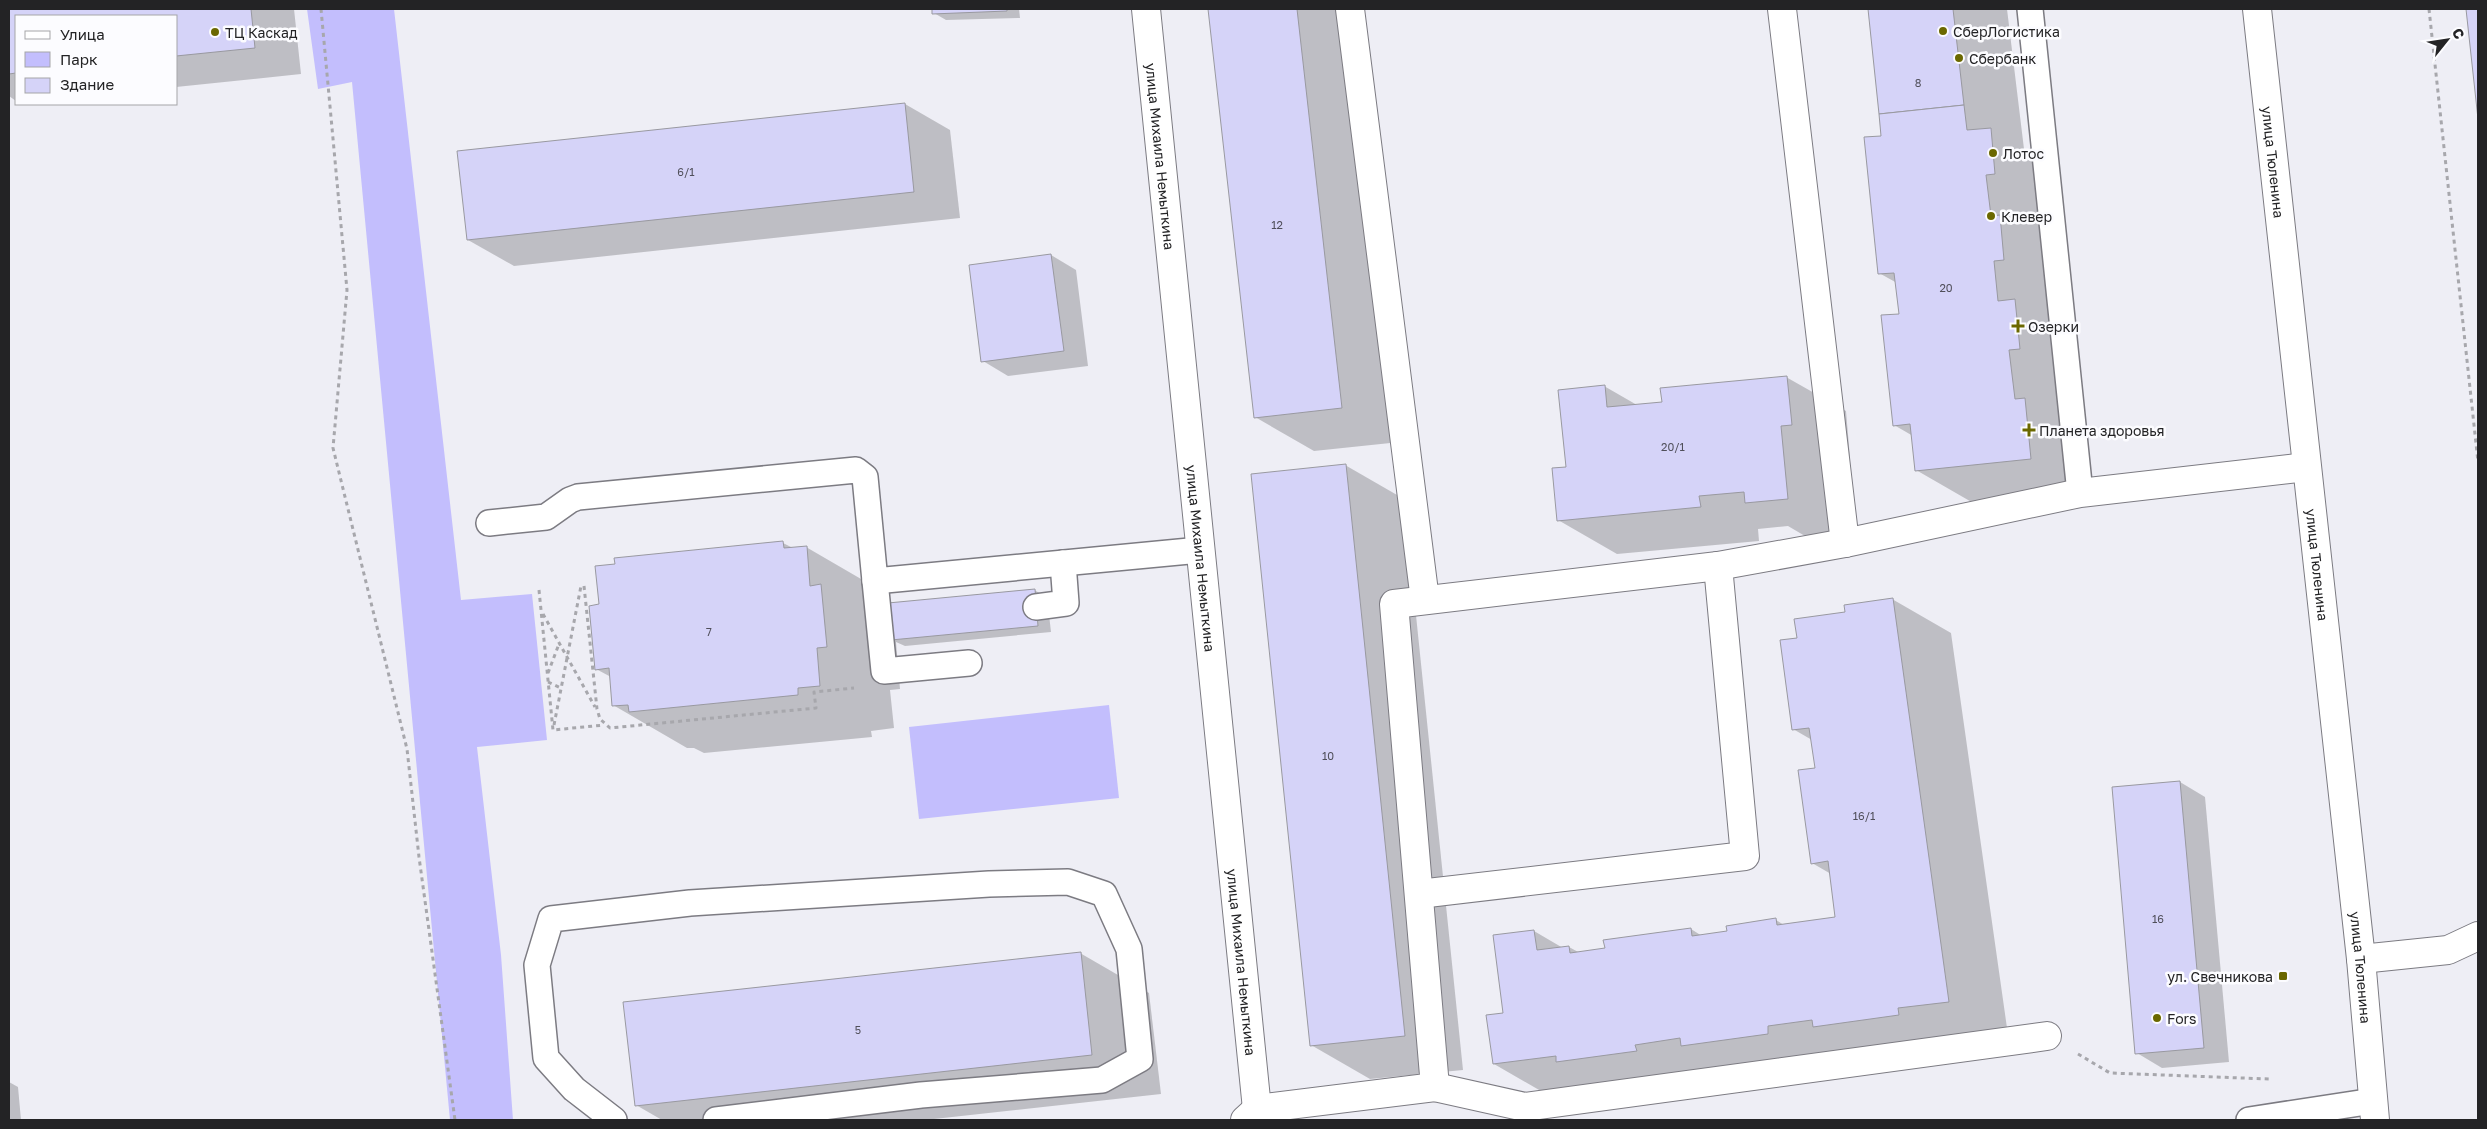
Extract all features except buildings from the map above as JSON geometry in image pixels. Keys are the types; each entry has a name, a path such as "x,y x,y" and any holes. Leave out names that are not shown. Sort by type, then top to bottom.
{"street":[{"name":"улица Михаила Немыткина","path":"1146,9 1200,550 1251,1115"},
{"path":"1350,9 1426,600"},
{"path":"1782,9 1845,543"},
{"name":"улица Тюленина","path":"2257,9 2361,959 2374,1111"},
{"path":"1435,1087 1394,604 1718,566 1845,543 2080,493 2306,467"},
{"path":"1419,894 1744,856 1718,566"},
{"path":"2361,959 2448,950 2478,936"},
{"path":"1251,1115 1435,1087 1525,1107 2047,1036"}],"lane":[{"path":"2030,9 2080,493"},
{"path":"489,523 546,517 570,500 578,497 856,470 865,477 884,671 969,663"},
{"path":"875,581 1200,550"},
{"path":"1036,607 1066,603 1063,563"},
{"path":"614,1120 574,1089 546,1058 537,966 551,919 690,903 989,884 1068,882 1104,894 1129,949 1140,1059 1102,1080 922,1095 858,1113 716,1120"},
{"path":"2249,1120 2374,1111"}],"path":[{"path":"321,9 347,290 334,448 407,749 418,856 455,1120"},
{"path":"2429,9 2478,462"},
{"path":"553,730 583,586 597,710"},
{"path":"539,590 553,730"},
{"path":"541,612 604,725"},
{"path":"548,676 559,643"},
{"path":"548,682 561,688"},
{"path":"553,730 604,725 610,728 816,708 814,692 858,688"},
{"path":"2047,1036 2110,1072 2278,1079"}],"green space":[{"path":"307,9 394,9 461,600 532,594 547,740 477,747 501,955 513,1120 450,1120 352,82 318,89"},
{"path":"1109,705 1119,798 919,819 909,727"}],"place":[{"name":"СберЛогистика","path":"1943,31"},
{"name":"ТЦ Каскад","path":"215,32"},
{"name":"Сбербанк","path":"1959,58"},
{"name":"Лотос","path":"1993,153"},
{"name":"Клевер","path":"1991,216"},
{"name":"Озерки","path":"2018,326"},
{"name":"Планета здоровья","path":"2029,430"},
{"name":"ул. Свечникова","path":"2283,976"},
{"name":"Fors","path":"2157,1018"}]}
